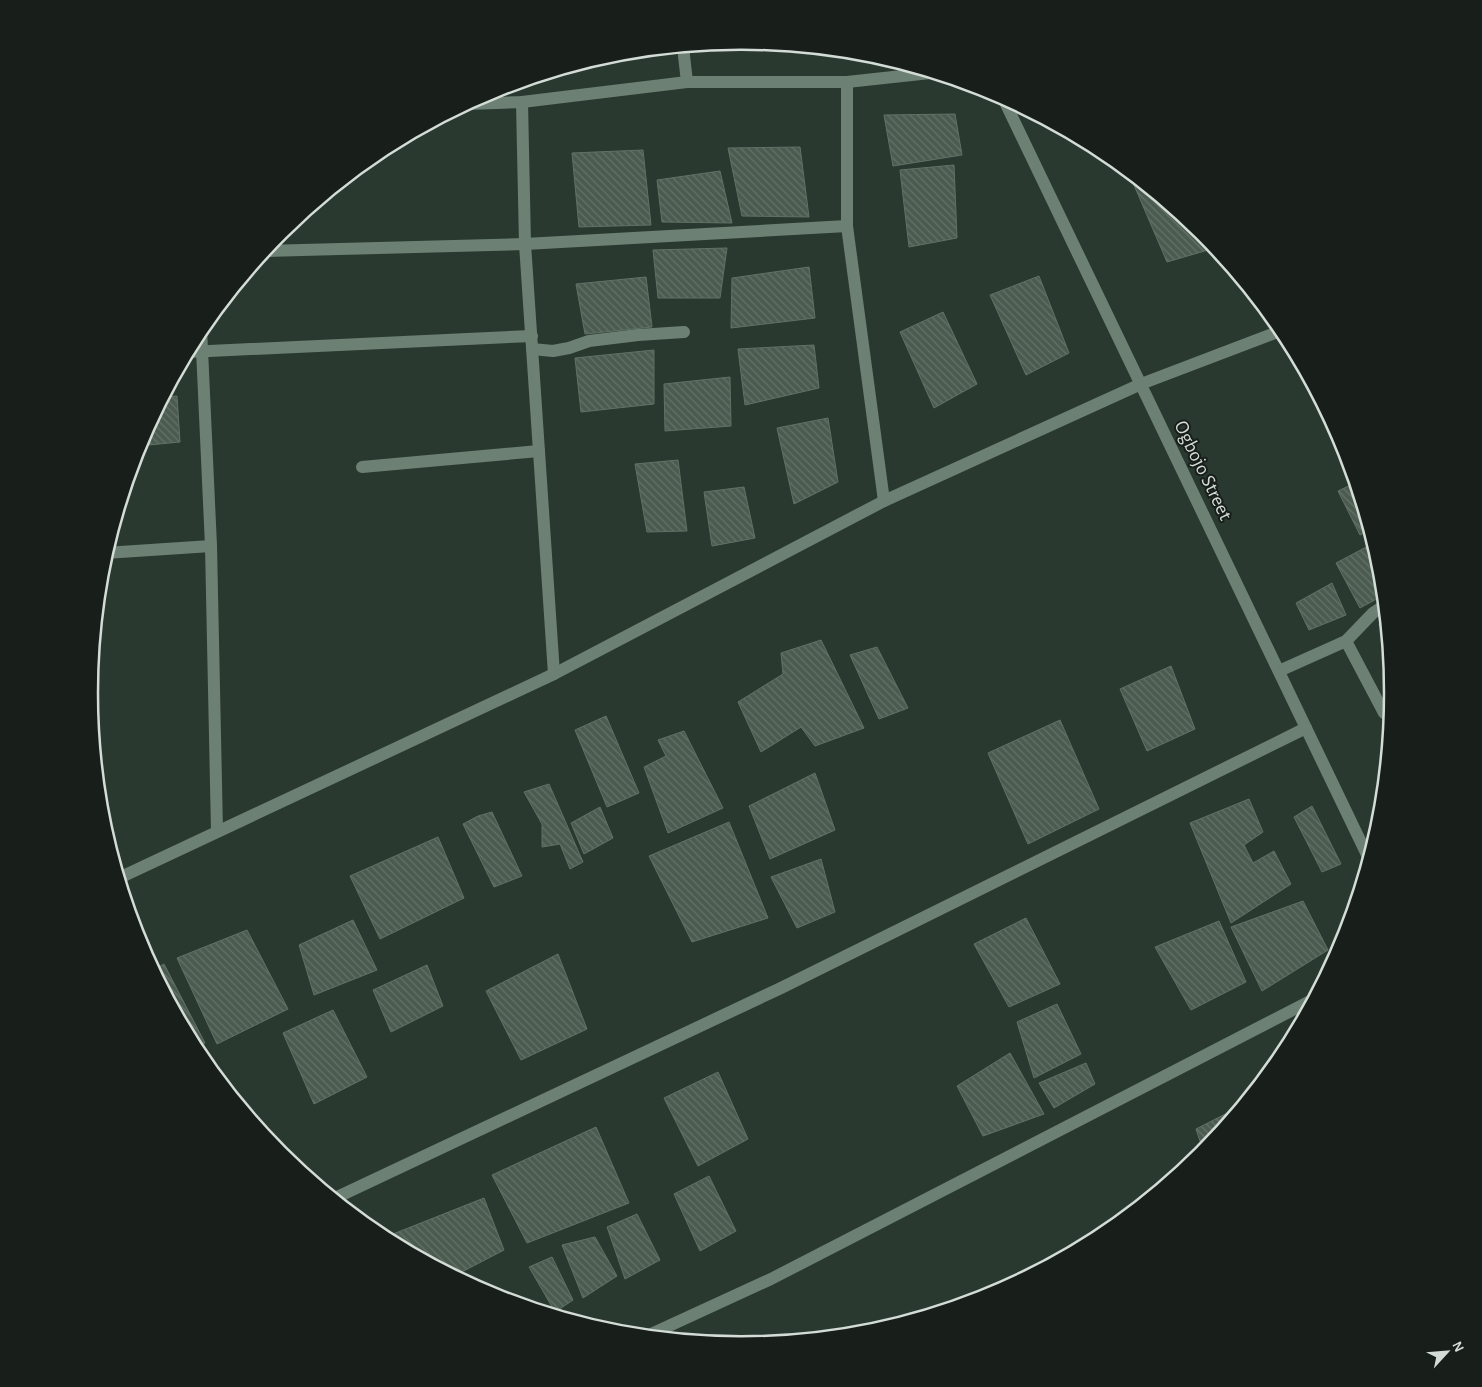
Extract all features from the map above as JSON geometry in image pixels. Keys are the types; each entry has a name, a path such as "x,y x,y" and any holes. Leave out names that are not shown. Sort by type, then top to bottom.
{"street":[{"path":"684,53 687,82"},
{"path":"485,103 522,102 687,82 847,82 914,74"},
{"path":"847,82 847,226 884,501"},
{"path":"522,102 525,244 554,674"},
{"name":"Ogbojo Street","path":"1008,108 1365,851"},
{"path":"275,250 525,244 847,226"},
{"path":"532,350 553,351 590,341 684,332"},
{"path":"124,876 554,674 884,501 1141,384 1274,333"},
{"path":"197,351 532,336"},
{"path":"202,343 211,546 217,831"},
{"path":"362,467 539,450"},
{"path":"113,552 211,546"},
{"path":"1279,671 1346,641 1379,609"},
{"path":"1346,641 1384,712"},
{"path":"339,1196 781,988 1306,728"},
{"path":"658,1331 771,1279 1304,1004"}],"building":[{"path":"955,114 962,155 893,166 884,115"},
{"path":"800,147 809,217 742,216 728,148"},
{"path":"643,150 651,225 579,227 572,153"},
{"path":"954,165 957,238 909,247 900,170"},
{"path":"720,171 732,223 662,222 657,180"},
{"path":"1133,183 1207,250 1167,262"},
{"path":"727,248 720,298 658,298 653,250"},
{"path":"809,267 815,318 731,328 732,278"},
{"path":"1039,276 1069,353 1026,375 990,295"},
{"path":"646,277 652,327 585,334 576,284"},
{"path":"943,312 977,384 934,408 900,332"},
{"path":"814,345 819,388 745,405 738,349"},
{"path":"654,350 654,404 581,412 575,358"},
{"path":"730,377 731,426 665,431 664,384"},
{"path":"171,396 177,396 180,442 147,445 164,409"},
{"path":"828,418 838,482 794,504 777,428"},
{"path":"678,460 687,531 647,532 635,464"},
{"path":"1350,486 1364,533 1360,535 1338,491"},
{"path":"744,487 755,538 712,546 704,492"},
{"path":"1367,547 1377,599 1360,608 1336,563"},
{"path":"1332,583 1346,615 1309,630 1296,603"},
{"path":"821,640 864,728 815,746 801,727 761,752 738,702 783,674 781,653"},
{"path":"877,647 908,708 879,719 850,655"},
{"path":"1171,666 1195,729 1147,751 1120,689"},
{"path":"606,716 639,793 607,807 575,730"},
{"path":"1060,720 1099,809 1028,844 988,753"},
{"path":"684,731 723,808 668,833 644,767 666,756 658,740"},
{"path":"815,773 835,830 770,859 749,806"},
{"path":"549,784 583,862 570,869 560,844 542,847 542,824 524,792"},
{"path":"1249,799 1263,832 1244,845 1253,863 1274,851 1291,884 1231,923 1190,823"},
{"path":"1312,806 1341,864 1322,872 1294,817"},
{"path":"600,807 613,838 584,854 571,823"},
{"path":"492,812 522,876 494,887 463,824 478,816"},
{"path":"729,822 768,918 692,942 649,856"},
{"path":"438,837 464,898 380,939 350,876"},
{"path":"821,859 835,912 797,928 771,877"},
{"path":"1303,901 1328,950 1262,991 1231,927"},
{"path":"1026,918 1060,984 1009,1007 974,944"},
{"path":"353,920 377,970 314,995 299,945"},
{"path":"1219,921 1246,982 1191,1010 1155,947"},
{"path":"247,930 288,1009 217,1044 177,958"},
{"path":"558,954 587,1029 521,1060 486,991"},
{"path":"164,964 205,1043 202,1044 184,1015 159,967"},
{"path":"427,965 443,1006 391,1032 373,990"},
{"path":"1057,1004 1081,1054 1034,1078 1017,1022"},
{"path":"333,1010 367,1077 314,1104 283,1033"},
{"path":"1010,1053 1044,1114 983,1136 957,1086"},
{"path":"1086,1063 1095,1084 1054,1108 1039,1083"},
{"path":"718,1072 748,1139 698,1166 664,1098"},
{"path":"1230,1111 1201,1144 1196,1129"},
{"path":"596,1127 629,1203 527,1243 492,1175"},
{"path":"709,1176 736,1231 700,1251 674,1194"},
{"path":"484,1198 504,1250 460,1273 392,1234"},
{"path":"637,1214 660,1260 625,1279 607,1227"},
{"path":"595,1237 617,1276 583,1298 562,1245"},
{"path":"552,1257 573,1300 558,1310 553,1309 529,1267"}]}
